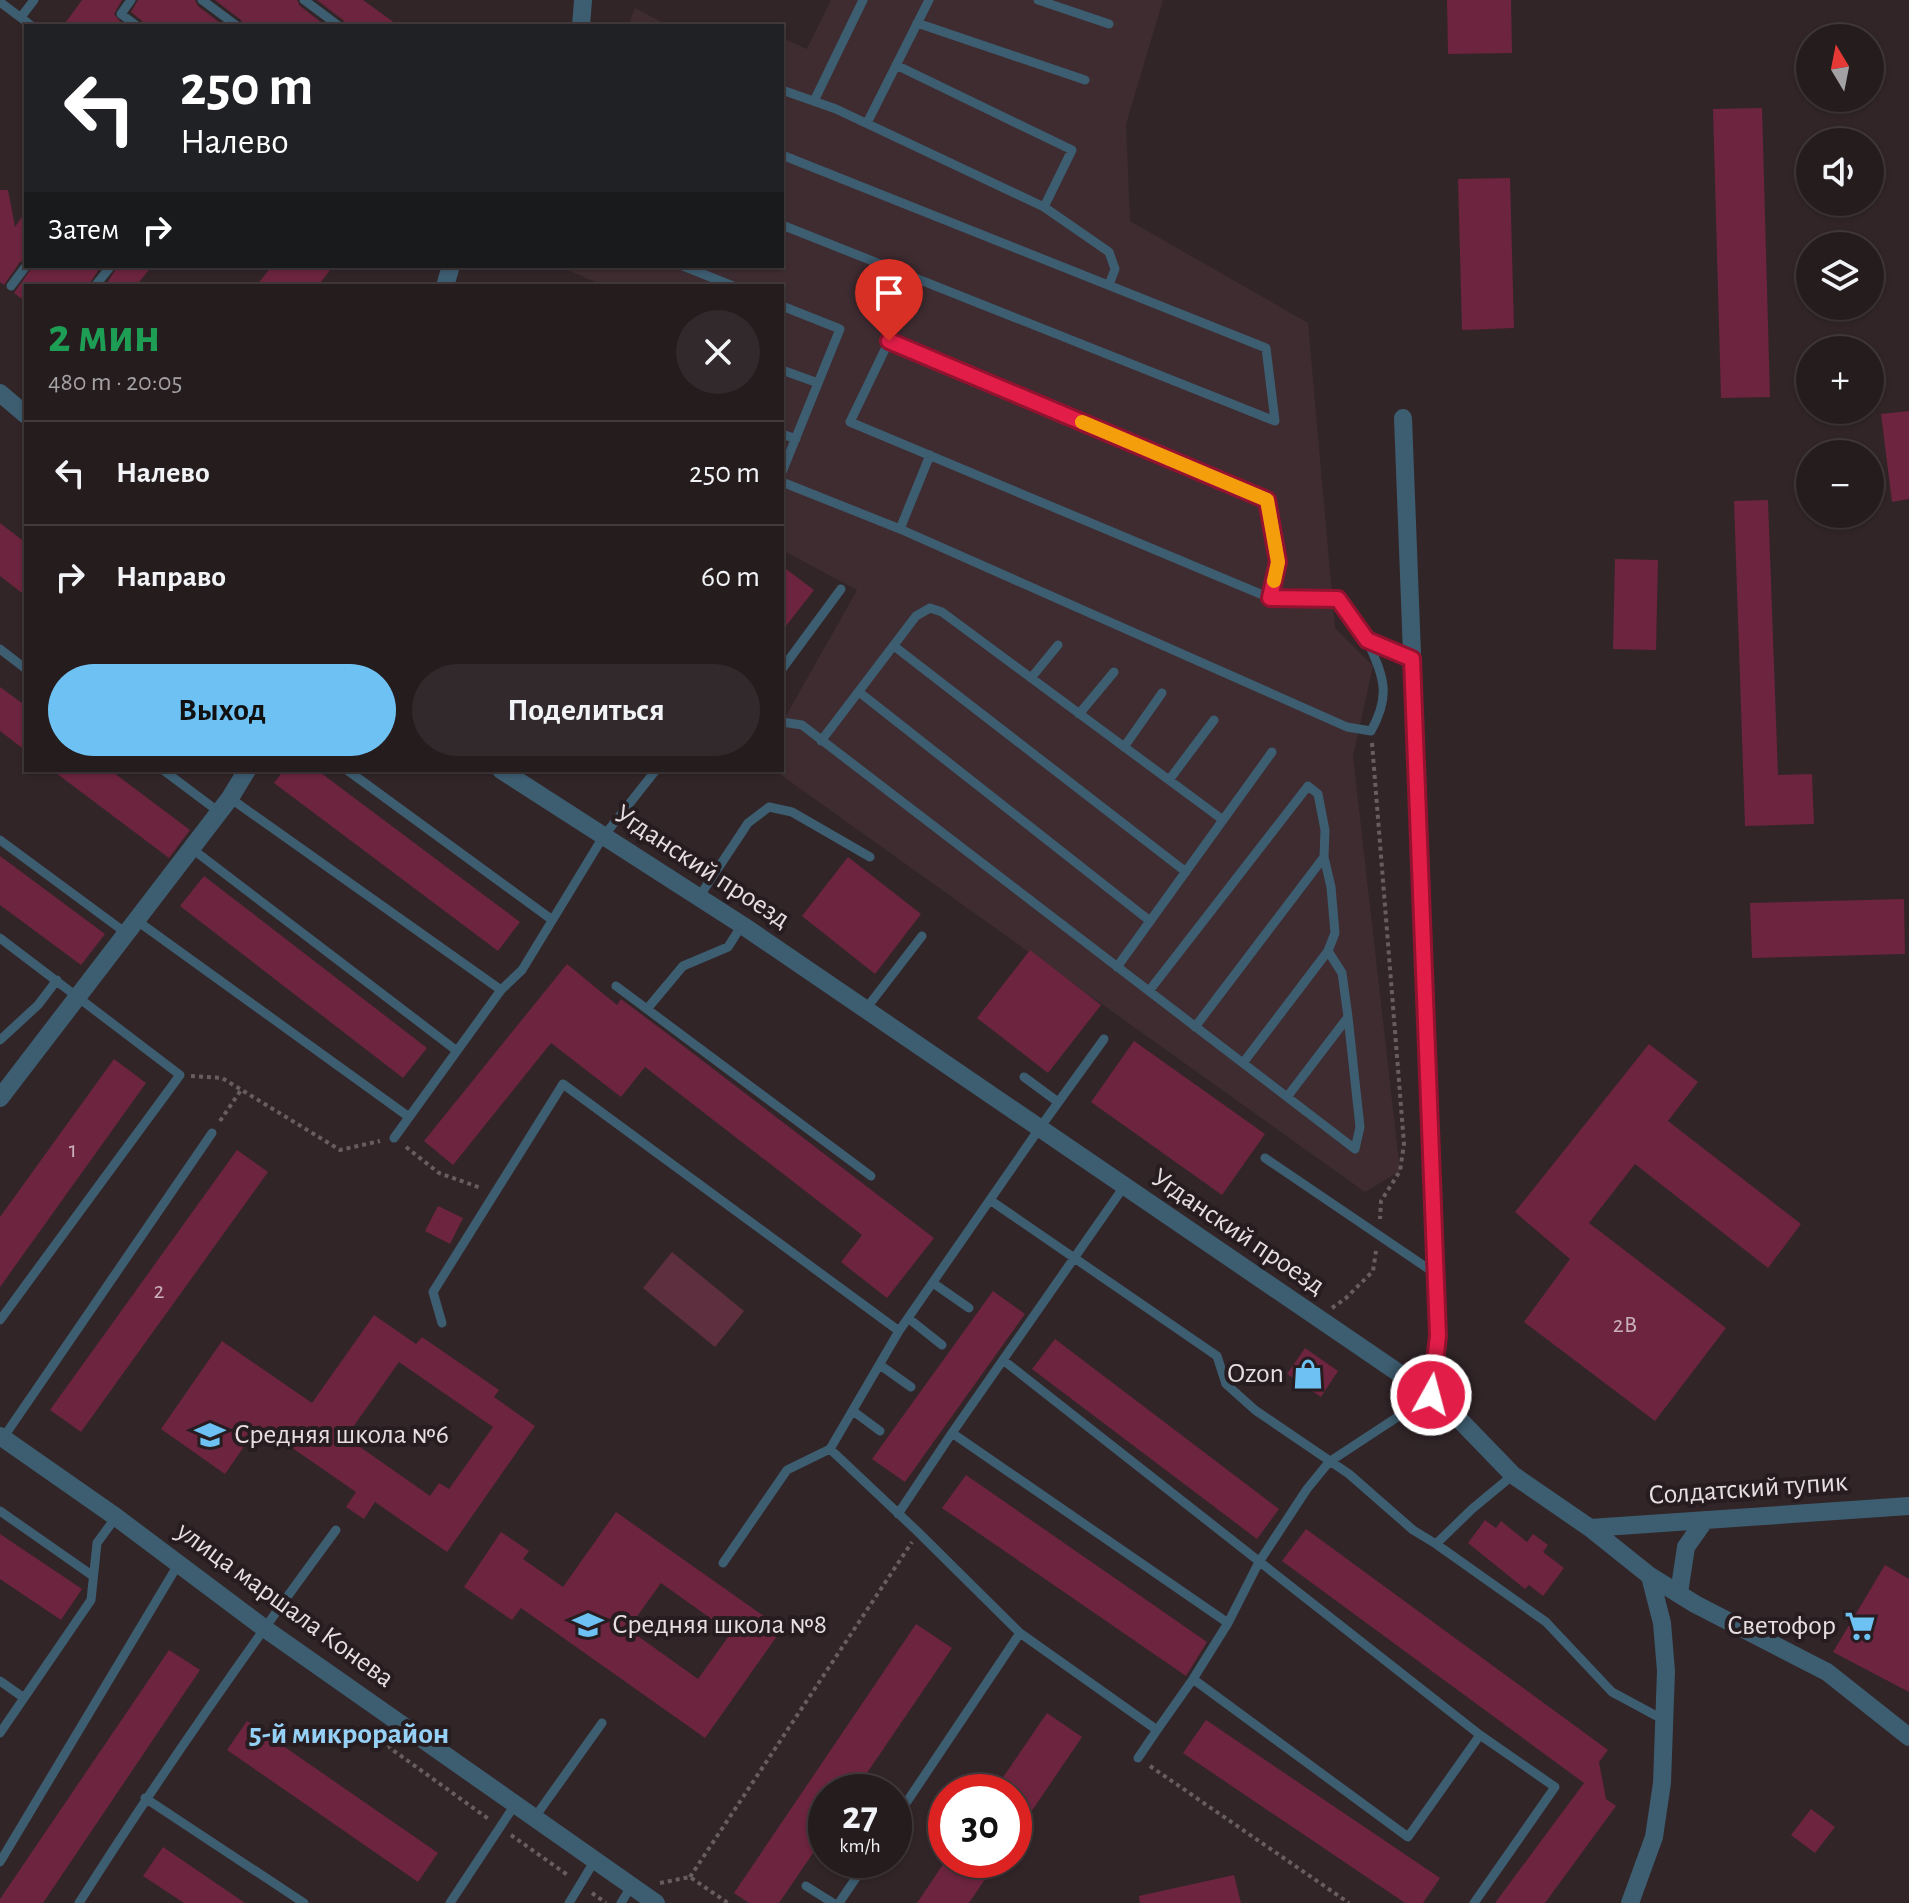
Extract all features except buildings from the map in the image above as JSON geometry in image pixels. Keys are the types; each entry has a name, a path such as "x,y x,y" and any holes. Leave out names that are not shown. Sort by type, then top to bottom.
{"street":[{"path":"581,24 583,0"},
{"path":"0,393 24,413"},
{"path":"1403,418 1438,1336 1431,1395"},
{"path":"0,1098 224,805 246,772"},
{"name":"Угданский проезд","path":"504,772 742,925 1123,1188 1431,1395 1456,1416 1513,1475 1590,1528 1650,1576 1827,1672 1909,1737"},
{"name":"улица маршала Конева","path":"1,1437 116,1517 264,1628 652,1901"},
{"name":"Солдатский тупик","path":"1590,1528 1909,1506"},
{"path":"1679,1593 1686,1547 1705,1520"},
{"path":"1630,1903 1654,1837 1662,1783 1666,1671 1663,1635 1650,1576"}],"lane":[{"path":"21,17 34,0"},
{"path":"131,0 121,14 134,24"},
{"path":"202,0 234,24"},
{"path":"304,0 336,24"},
{"path":"814,101 863,0"},
{"path":"867,123 929,0"},
{"path":"1038,0 1109,24"},
{"path":"0,2 30,24"},
{"path":"917,23 1085,80"},
{"path":"896,65 1072,150 1044,207"},
{"path":"784,91 867,123 1044,207 1109,252 1115,269 1109,285"},
{"path":"784,156 1266,348 1275,421 784,226"},
{"path":"11,286 24,268"},
{"path":"97,284 109,268"},
{"path":"688,268 728,284"},
{"path":"784,307 840,329 784,467"},
{"path":"784,483 900,529 1347,727 1371,731 1382,710 1383,676 1367,640 1338,599 1270,598 850,422 889,341 1267,500 1278,562 1270,598"},
{"path":"784,371 818,383"},
{"path":"784,435 796,439"},
{"path":"900,529 930,455"},
{"path":"784,666 841,589"},
{"path":"821,741 916,616 930,608 942,612 1223,820"},
{"path":"1367,640 1412,659"},
{"path":"1031,678 1058,645"},
{"path":"894,646 1186,872"},
{"path":"0,649 24,667"},
{"path":"1079,714 1114,672"},
{"path":"859,692 1150,921"},
{"path":"1124,747 1162,693"},
{"path":"1169,780 1214,720"},
{"path":"784,722 802,725 1355,1149 1360,1127 1348,1017 1342,973 1328,951"},
{"path":"1117,967 1272,752"},
{"path":"166,772 224,805 501,990"},
{"path":"350,772 551,919"},
{"path":"394,1138 501,990 522,970 603,837 654,772"},
{"path":"1149,991 1308,786 1318,794 1325,830 1324,857 1331,887 1335,933 1328,951 1243,1063"},
{"path":"699,897 748,823 769,807 792,812 870,857"},
{"path":"0,840 409,1117"},
{"path":"191,848 457,1051"},
{"path":"1195,1027 1324,857"},
{"path":"647,1009 683,966 728,947 742,925"},
{"path":"865,1010 922,936"},
{"path":"0,938 180,1075 0,1320"},
{"path":"0,1040 38,1005 57,980"},
{"path":"616,986 871,1176"},
{"path":"1287,1097 1348,1017"},
{"path":"723,1563 787,1470 830,1449 899,1331 1104,1039"},
{"path":"1024,1077 1058,1102"},
{"path":"442,1323 433,1292 563,1084 899,1331"},
{"path":"1,1437 212,1133"},
{"path":"1265,1158 1436,1274"},
{"path":"898,1514 1123,1188"},
{"path":"990,1200 1217,1356 1226,1384 1255,1410 1349,1474 1413,1530 1546,1622 1612,1692 1664,1720"},
{"path":"933,1283 969,1308"},
{"path":"908,1318 942,1345"},
{"path":"1003,1360 1480,1735 1555,1787 1474,1903"},
{"path":"880,1365 911,1387"},
{"path":"1138,1758 1193,1679 1228,1623 1259,1562 1307,1489 1329,1462 1431,1395"},
{"path":"853,1411 880,1431"},
{"path":"952,1433 1228,1623"},
{"path":"830,1449 1020,1633 1157,1730"},
{"path":"1436,1544 1513,1475"},
{"path":"0,1511 93,1576"},
{"path":"0,1733 91,1600 97,1543 116,1517"},
{"path":"79,1903 145,1798 336,1530"},
{"path":"0,1862 179,1563"},
{"path":"912,1794 1020,1633"},
{"path":"1193,1679 1408,1837 1480,1735"},
{"path":"0,1681 24,1698"},
{"path":"535,1817 602,1723"},
{"path":"145,1798 304,1903"},
{"path":"450,1903 516,1803"},
{"path":"569,1903 595,1860"},
{"path":"839,1903 856,1878"},
{"path":"621,1903 632,1885"},
{"path":"806,1886 833,1903"}],"path":[{"path":"1316,1318 1346,1298 1373,1271 1381,1201 1400,1171 1404,1144 1371,731"},
{"path":"180,1075 222,1078 340,1150 394,1138 439,1173 495,1193"},
{"path":"212,1133 241,1090"},
{"path":"690,1877 918,1532"},
{"path":"1138,1758 1349,1903"},
{"path":"652,1901 662,1881 690,1877 728,1903"}],"shaded area":[{"path":"831,0 1163,0 1126,124 1130,221 1308,323 1335,628 1373,666 1353,756 1400,1171 1365,1192 777,772 784,772 784,719 857,590 784,551 784,284 600,284 563,268 784,268 784,39 807,49"},
{"path":"635,8 665,24 629,24"},
{"path":"672,1252 744,1311 715,1347 643,1288"}],"slow traffic":[{"path":"1082,422 1267,500 1278,562 1274,581"}],"place":[{"name":"Ozon","path":"1308,1374"},
{"name":"Средняя школа №6","path":"210,1435"},
{"name":"Средняя школа №8","path":"588,1625"},
{"name":"Светофор","path":"1860,1626"}],"district":[{"name":"5-й микрорайон","path":"349,1734"}],"route":[{"path":"889,341 1267,500 1278,562 1270,598 1338,599 1367,640 1412,659 1438,1336 1431,1395"}]}
